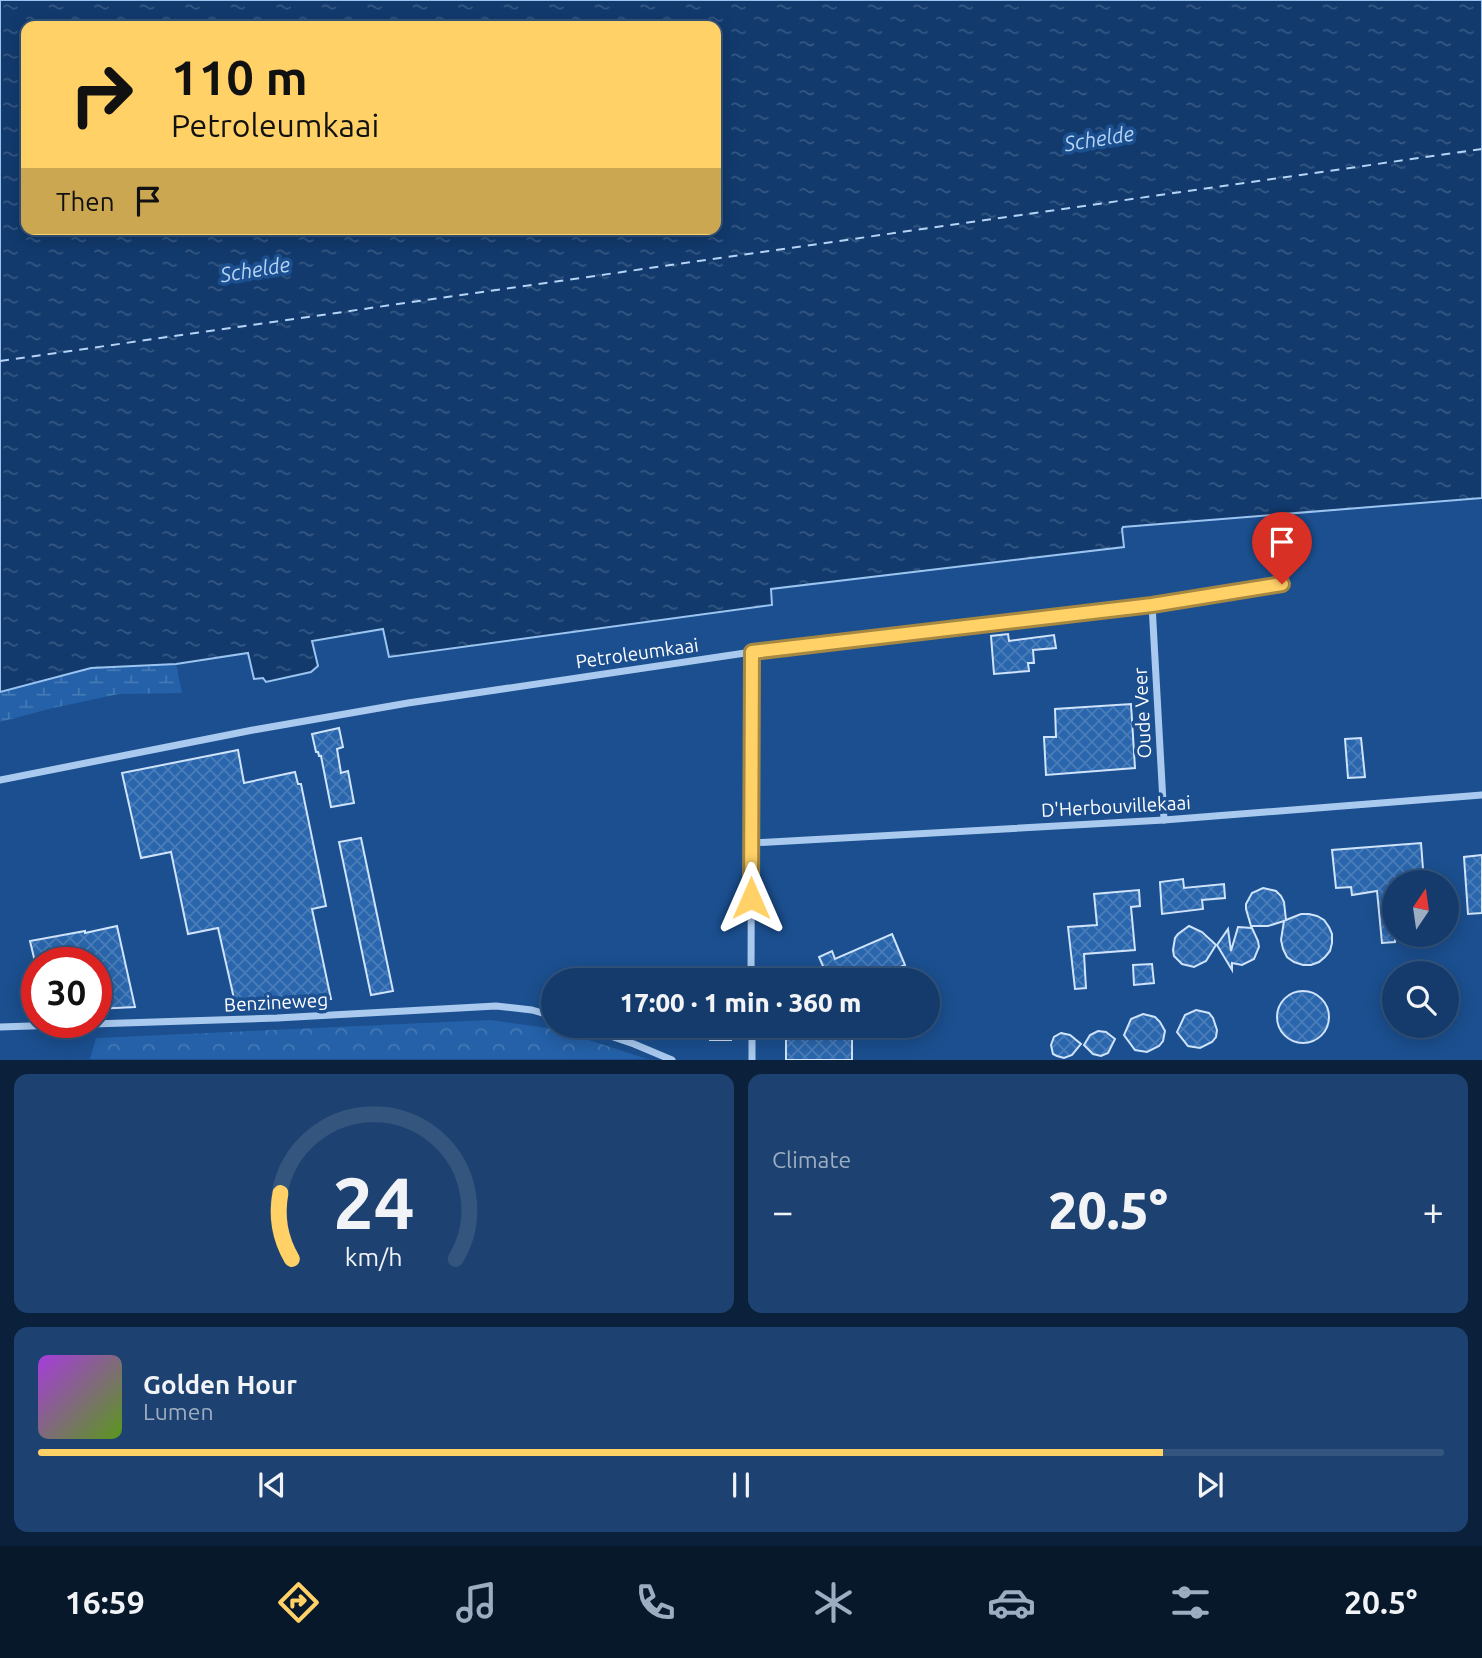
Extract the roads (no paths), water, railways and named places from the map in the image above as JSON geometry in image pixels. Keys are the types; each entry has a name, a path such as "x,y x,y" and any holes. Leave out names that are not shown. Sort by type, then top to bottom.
{"street":[{"name":"Petroleumkaai","path":"0,780 253,730 408,703 752,652 1152,605 1282,584"},
{"name":"Oude Veer","path":"1152,605 1164,820"},
{"path":"751,968 752,652"},
{"name":"D'Herbouvillekaai","path":"751,843 1164,820 1482,795"},
{"name":"Benzineweg","path":"0,1027 277,1018 496,1006 541,1013"},
{"path":"616,1038 672,1059"},
{"path":"752,1038 752,1059"}],"water":[{"name":"Schelde","path":"0,0 1482,0 1482,498 1123,527 1124,547 771,589 772,605 389,657 383,629 312,641 318,666 311,672 266,682 263,678 254,679 248,653 176,664 91,668 0,692"}]}
